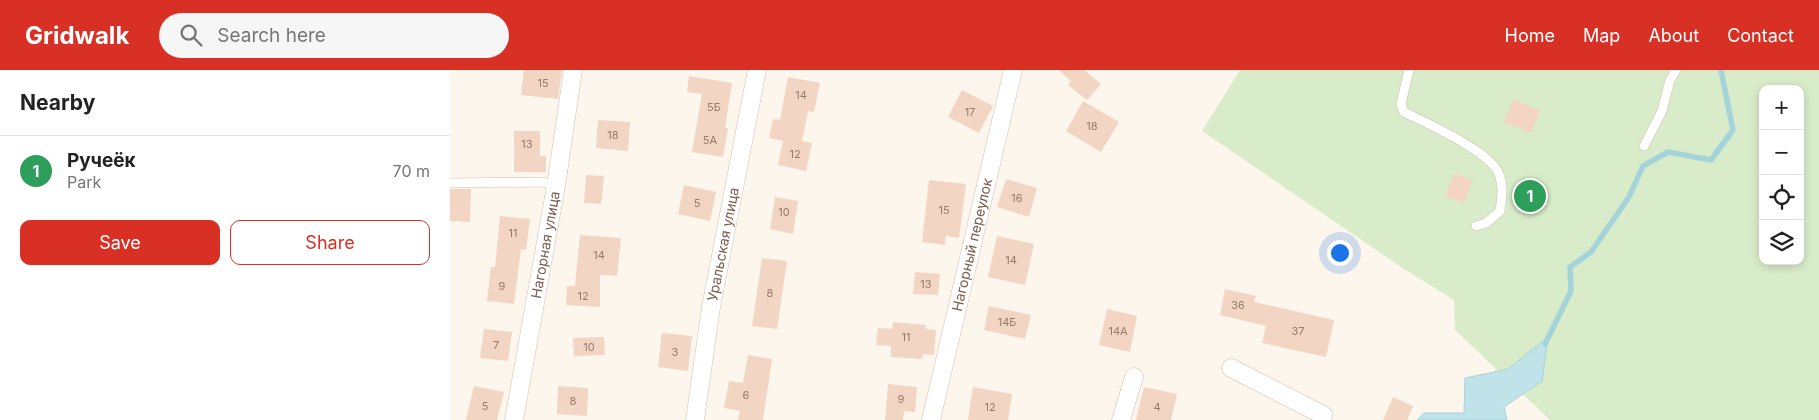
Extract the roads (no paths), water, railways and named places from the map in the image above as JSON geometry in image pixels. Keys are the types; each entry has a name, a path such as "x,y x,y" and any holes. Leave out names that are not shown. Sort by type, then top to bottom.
{"street":[{"name":"Нагорная улица","path":"514,420 556,186 573,70"},
{"name":"Уральская улица","path":"695,420 711,307 757,70"},
{"name":"Нагорный переулок","path":"932,420 1013,70"},
{"path":"1231,368 1323,415 1322,420"},
{"path":"1121,420 1134,377"}],"lane":[{"path":"1409,70 1401,104 1404,112 1477,152 1498,171 1503,188 1500,211 1486,223 1476,226"},
{"path":"1644,146 1662,110 1670,80 1676,70"},
{"path":"450,183 543,182 556,186"}],"water":[{"path":"1548,337 1542,381 1504,407 1507,420 1417,420 1424,413 1464,413 1465,378 1508,369"}],"waterway":[{"path":"1545,344 1571,291 1570,267 1591,252 1629,197 1643,166 1668,152 1711,160 1733,130 1721,70"}],"place":[{"name":"Ручеёк","path":"1530,196"}]}
